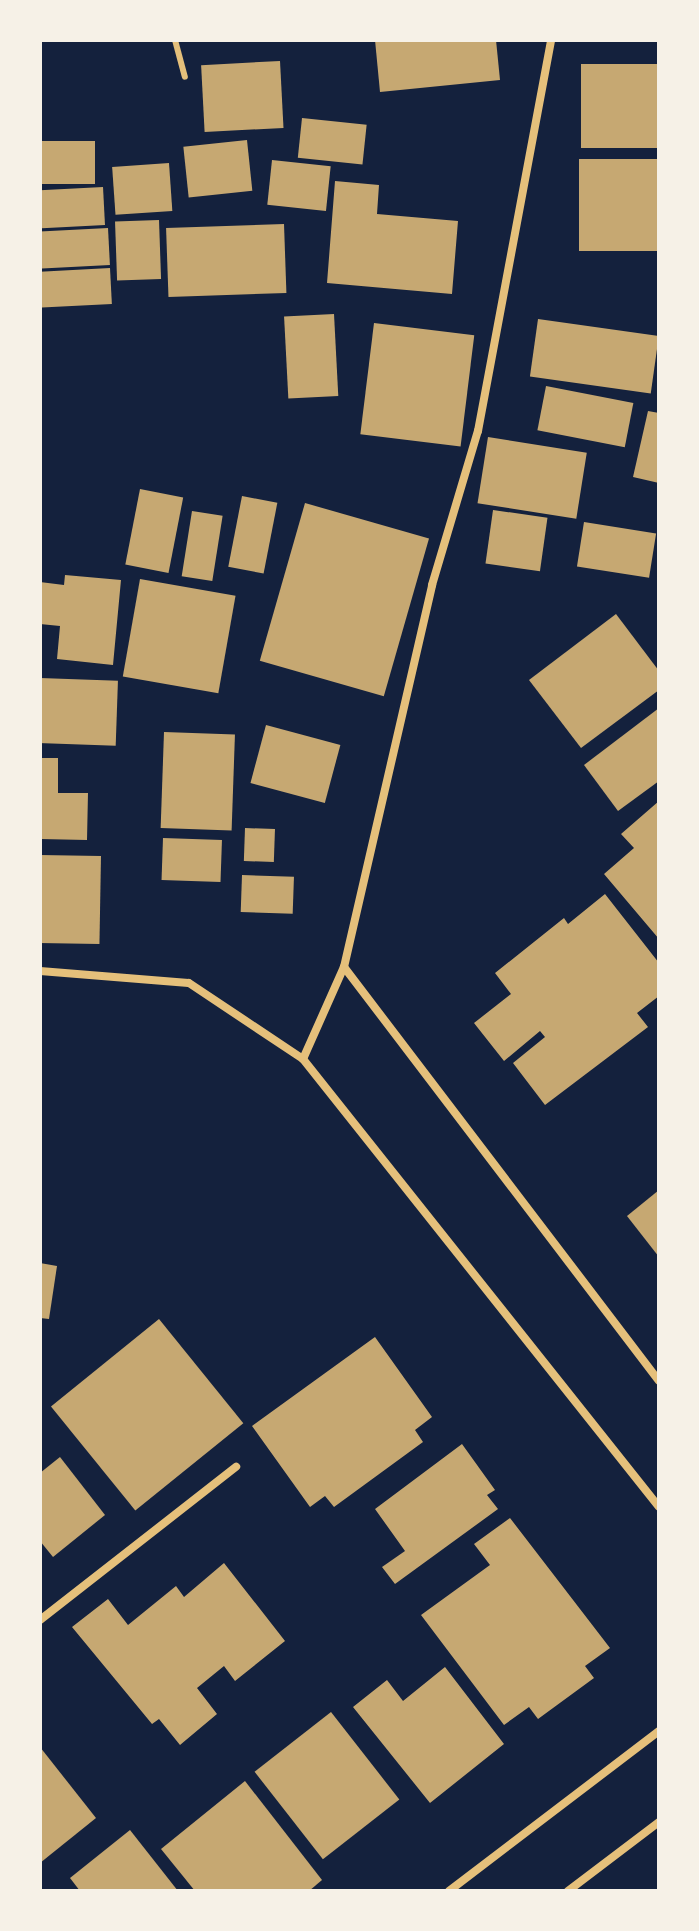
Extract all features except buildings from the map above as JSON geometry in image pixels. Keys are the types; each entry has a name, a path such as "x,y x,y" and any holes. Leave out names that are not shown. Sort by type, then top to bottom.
{"street":[{"path":"303,1059 344,967 432,585 478,431 551,40"},
{"path":"344,967 659,1381"},
{"path":"40,971 189,983 303,1059 659,1507"},
{"path":"40,1620 236,1467"},
{"path":"449,1891 659,1731"},
{"path":"568,1891 659,1822"}],"lane":[{"path":"175,40 185,77"}]}
